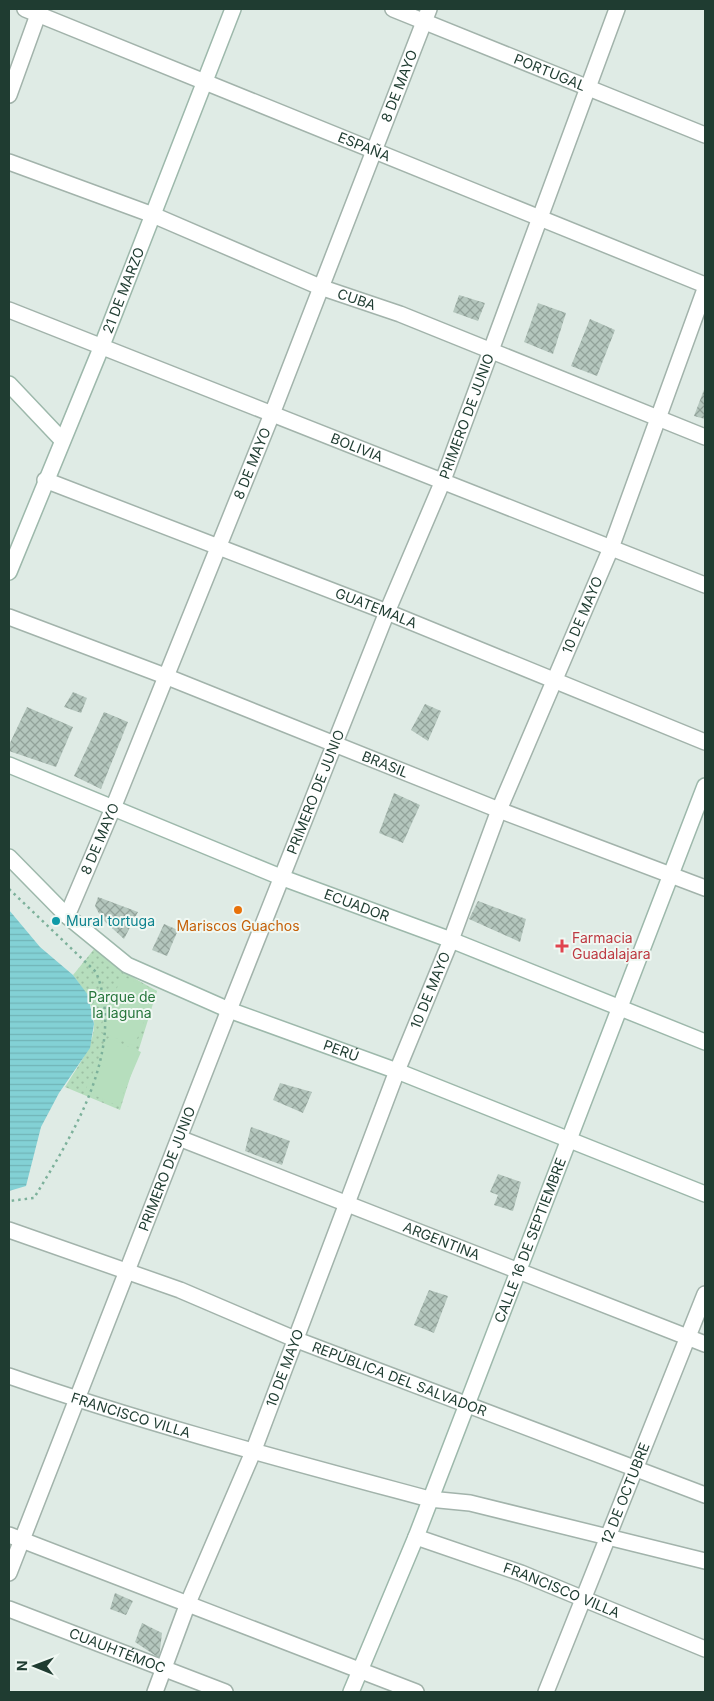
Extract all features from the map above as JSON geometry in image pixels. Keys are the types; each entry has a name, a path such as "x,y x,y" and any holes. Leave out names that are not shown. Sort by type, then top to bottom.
{"street":[{"name":"21 DE MARZO","path":"9,572 45,480 101,348 233,9"},
{"name":"PORTUGAL","path":"393,9 427,15 586,88 705,135"},
{"name":"PRIMERO DE JUNIO","path":"9,1573 16,1537 77,1400 387,612 442,482 586,88 617,9"},
{"name":"ESPAÑA","path":"35,11 204,82 539,216 705,285"},
{"path":"9,95 35,11"},
{"name":"8 DE MAYO","path":"67,916 113,808 272,414 427,15"},
{"name":"CUBA","path":"9,162 153,215 320,287 400,314 705,437"},
{"name":"10 DE MAYO","path":"155,1692 188,1603 253,1452 297,1340 397,1071 451,940 499,810 611,548 705,289"},
{"name":"BOLIVIA","path":"9,310 442,482 611,548 629,553 705,585"},
{"path":"9,384 62,440"},
{"name":"GUATEMALA","path":"45,480 217,548 387,612 705,742"},
{"name":"BRASIL","path":"9,617 165,676 499,810 705,888"},
{"name":"ECUADOR","path":"9,765 283,878 451,940 705,1042"},
{"name":"CALLE 16 DE SEPTIEMBRE","path":"351,1692 416,1537 705,786"},
{"name":"PERÚ","path":"9,857 67,916 127,965 229,1010 397,1071 705,1194"},
{"name":"ARGENTINA","path":"179,1138 517,1272 705,1344"},
{"name":"REPÚBLICA DEL SALVADOR","path":"9,1230 180,1290 297,1340 705,1495"},
{"name":"12 DE OCTUBRE","path":"546,1692 705,1294"},
{"name":"FRANCISCO VILLA","path":"9,1376 77,1400 253,1452 430,1499 470,1503 705,1561"},
{"path":"16,1537 416,1692"},
{"name":"FRANCISCO VILLA","path":"416,1537 521,1574 705,1648"},
{"name":"CUAUHTÉMOC","path":"9,1609 225,1692"}],"path":[{"path":"9,889 96,972 103,989 105,1021 98,1069 84,1109 66,1144 34,1198 9,1201"}],"green space":[{"name":"Parque de la laguna","path":"95,948 120,970 157,991 120,1110 65,1087 90,1044 94,1020 91,1006 73,975"},
{"path":"122,976 157,991 134,1046 99,1031"},
{"path":"108,1038 141,1052 118,1106 85,1091"}],"water":[{"path":"9,910 40,947 73,975 88,995 94,1024 90,1048 59,1093 41,1127 26,1186 9,1191"}],"building":[{"path":"459,295 485,303 478,321 453,312"},
{"path":"538,303 566,313 553,354 524,342"},
{"path":"590,319 615,330 597,376 571,366"},
{"path":"705,387 705,419 694,416"},
{"path":"73,692 87,698 81,713 64,707"},
{"path":"425,704 441,711 428,741 411,730"},
{"path":"27,707 73,727 56,767 9,751 9,745"},
{"path":"104,712 128,722 101,789 74,776"},
{"path":"394,793 420,805 403,843 379,833"},
{"path":"98,897 138,912 124,939 102,919 95,906"},
{"path":"478,901 526,919 520,942 469,919"},
{"path":"164,924 178,930 167,956 152,950"},
{"path":"280,1083 312,1092 303,1113 273,1100"},
{"path":"251,1127 290,1141 282,1165 245,1151"},
{"path":"498,1174 521,1182 513,1211 494,1205 498,1195 490,1192"},
{"path":"429,1290 448,1296 434,1333 414,1325"},
{"path":"115,1593 133,1601 126,1615 110,1609"},
{"path":"142,1623 162,1633 159,1658 135,1642"}],"place":[{"name":"Mariscos Guachos","path":"238,910"},
{"name":"Mural tortuga","path":"56,921"},
{"name":"Farmacia Guadalajara","path":"562,946"}]}
